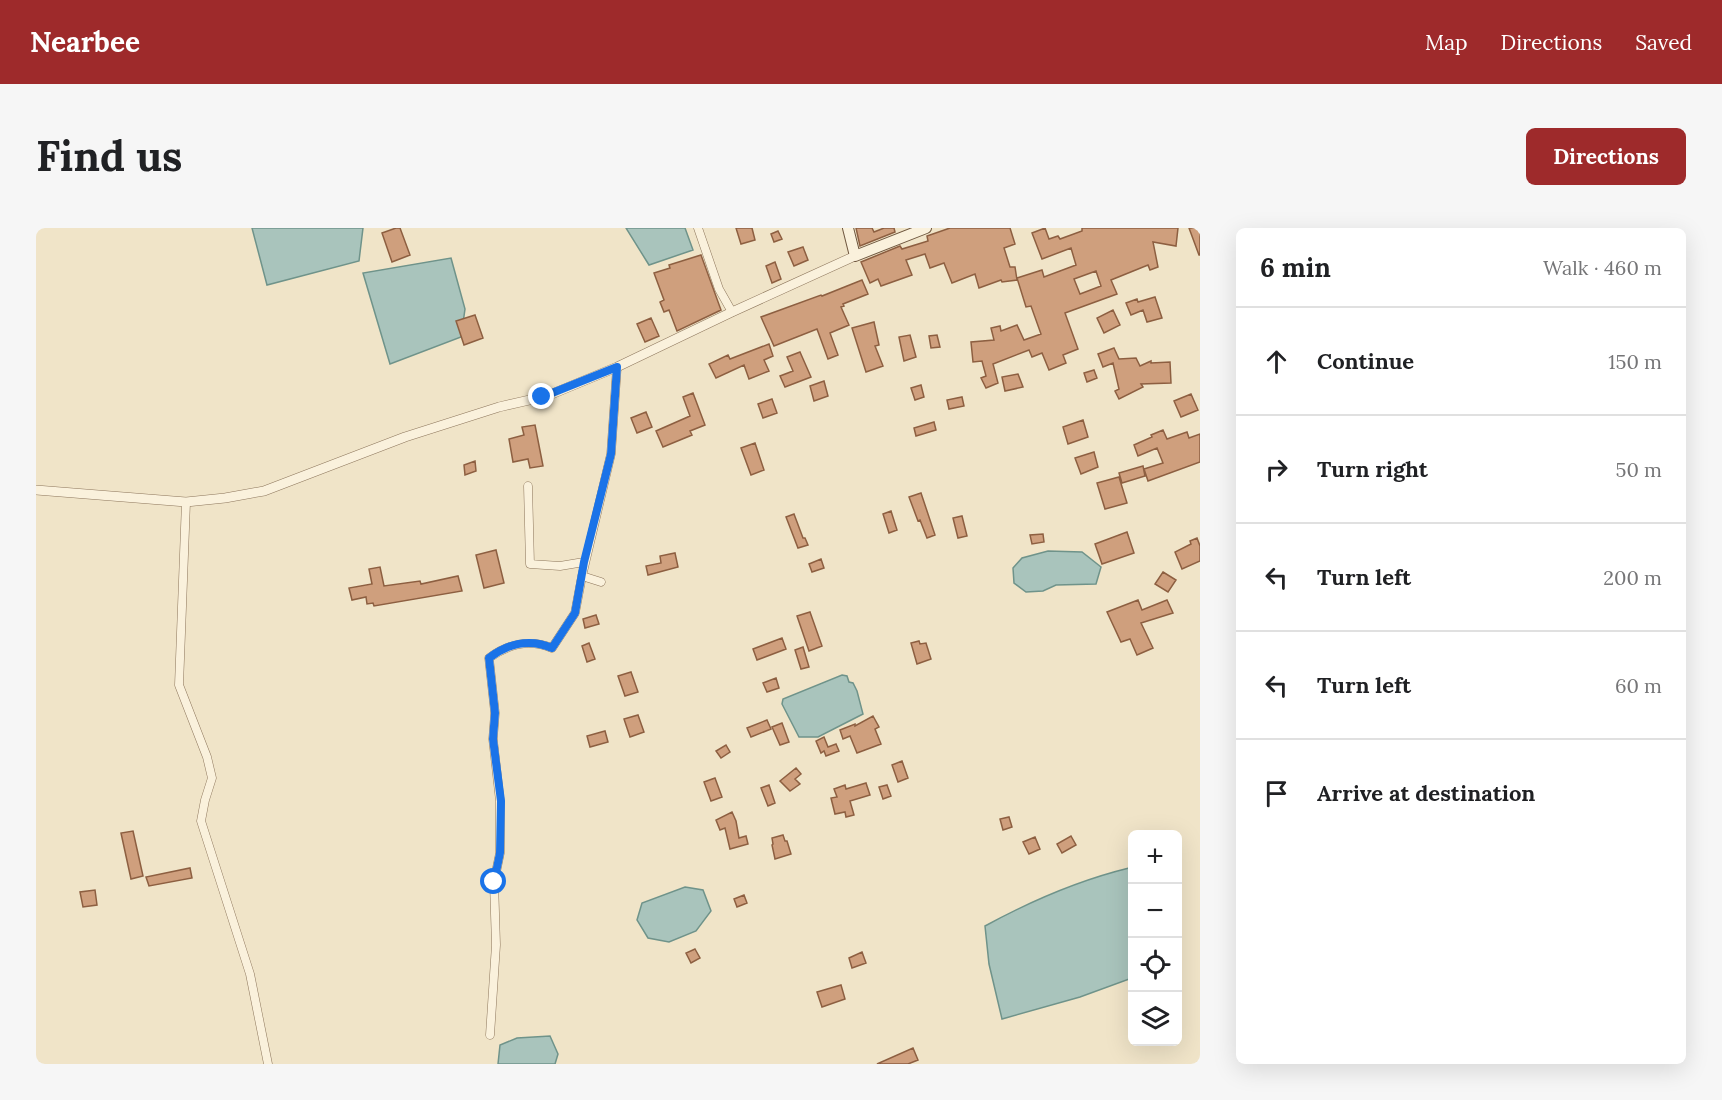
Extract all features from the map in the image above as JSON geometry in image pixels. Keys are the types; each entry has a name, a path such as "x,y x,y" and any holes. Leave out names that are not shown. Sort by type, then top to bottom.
{"main road":[{"path":"848,228 855,256 926,228"}],"street":[{"path":"698,228 719,289 732,312"},
{"path":"36,490 186,502 264,491 405,437 499,407 547,396 617,367 855,256"},
{"path":"490,1035 496,945 494,882 500,853 501,801 493,739 495,713 489,658 500,649 518,643 543,644 552,648 575,613 584,562 611,454 617,367"},
{"path":"528,486 530,564 560,566 584,562"},
{"path":"186,502 179,685 207,757 212,778 201,821 250,974 268,1064"},
{"path":"582,576 601,582"}],"water":[{"path":"252,228 363,228 359,261 267,285"},
{"path":"626,228 685,228 693,250 649,265"},
{"path":"451,258 465,309 461,337 390,364 363,273"},
{"path":"1048,551 1082,552 1101,567 1096,584 1056,585 1043,591 1026,592 1014,583 1013,568 1022,558"},
{"path":"842,675 847,676 849,682 853,683 863,714 818,737 799,737 782,704 783,699"},
{"path":"1128,868 1128,979 1080,997 1002,1019 989,964 985,926 1055,892"},
{"path":"685,887 703,890 711,911 696,931 669,942 648,938 637,920 642,903"},
{"path":"550,1036 558,1054 555,1064 498,1064 500,1045 517,1038"}],"building":[{"path":"400,228 410,255 392,262 382,233"},
{"path":"736,228 752,228 755,240 741,244"},
{"path":"856,228 872,228 874,232 884,228 894,228 895,232 860,246"},
{"path":"950,228 1010,228 1015,244 1004,248 1010,267 1015,267 1017,280 1002,282 1001,280 979,288 975,274 952,283 944,263 930,268 925,254 906,260 912,275 881,286 878,279 870,283 861,262 900,246 902,249 928,241 927,236"},
{"path":"1045,228 1049,239 1058,236 1060,239 1082,231 1082,228 1178,228 1176,246 1153,242 1158,267 1150,270 1148,265 1111,280 1117,294 1065,313 1078,349 1063,355 1066,363 1049,370 1042,353 1032,357 1029,350 993,364 998,383 986,388 981,378 986,376 982,361 973,362 971,342 994,340 991,328 1000,326 1001,331 1017,325 1024,340 1041,334 1031,306 1026,307 1017,278 1042,270 1044,277 1076,265 1071,248 1042,259 1032,233","holes":["1096,271 1101,286 1080,294 1074,279"]},
{"path":"1189,228 1200,228 1200,255 1199,255"},
{"path":"778,231 782,239 774,242 771,234"},
{"path":"803,247 808,260 794,266 788,252"},
{"path":"701,255 721,310 677,331 669,310 664,312 660,302 664,300 654,273 670,268 669,265"},
{"path":"775,262 781,279 772,283 766,266"},
{"path":"862,280 868,294 843,304 844,306 841,307 849,325 830,333 838,355 828,359 817,329 774,346 761,317"},
{"path":"1155,297 1162,318 1147,322 1143,310 1131,315 1126,303"},
{"path":"1113,310 1120,325 1104,333 1097,318"},
{"path":"475,315 483,338 464,345 456,321"},
{"path":"651,318 659,336 645,342 637,324"},
{"path":"874,322 879,345 875,346 883,366 866,372 852,328"},
{"path":"910,335 916,357 904,361 899,337"},
{"path":"937,335 940,347 931,348 929,336"},
{"path":"769,344 773,356 764,360 769,371 749,379 744,365 716,378 709,364 728,355 730,359"},
{"path":"1114,348 1119,359 1136,358 1140,366 1151,361 1151,363 1170,362 1171,383 1141,384 1143,387 1119,399 1115,391 1119,389 1113,363 1103,367 1098,354"},
{"path":"800,352 811,377 785,387 780,376 793,371 787,357"},
{"path":"1094,370 1097,378 1087,382 1084,373"},
{"path":"1018,374 1023,387 1005,391 1002,377"},
{"path":"824,381 828,396 814,401 810,386"},
{"path":"921,385 924,397 915,400 911,388"},
{"path":"693,393 705,425 690,431 692,435 663,447 656,431 690,416 683,397"},
{"path":"1191,394 1198,410 1181,417 1174,401"},
{"path":"962,397 964,406 949,409 947,400"},
{"path":"772,399 777,413 763,418 758,404"},
{"path":"646,412 652,427 637,433 631,418"},
{"path":"1083,420 1088,437 1068,444 1063,427"},
{"path":"934,422 936,430 916,436 914,428"},
{"path":"535,425 543,466 530,468 528,459 513,462 509,439 524,435 522,427"},
{"path":"1163,430 1167,439 1187,432 1189,438 1200,434 1200,462 1148,481 1144,469 1163,463 1157,448 1138,456 1134,445"},
{"path":"755,443 764,470 751,475 741,448"},
{"path":"1094,452 1098,467 1081,474 1075,458"},
{"path":"475,461 476,471 465,475 464,465"},
{"path":"1143,466 1145,476 1122,483 1119,473"},
{"path":"1119,477 1127,503 1105,509 1097,483"},
{"path":"921,493 935,535 927,538 909,497"},
{"path":"891,511 897,530 889,533 883,514"},
{"path":"794,514 808,545 798,548 786,517"},
{"path":"962,516 967,536 958,538 953,518"},
{"path":"1127,532 1134,553 1102,564 1095,544"},
{"path":"1043,534 1044,542 1032,544 1030,535"},
{"path":"1197,538 1200,546 1200,561 1182,569 1175,552 1191,544 1190,541"},
{"path":"496,550 504,583 484,588 476,555"},
{"path":"675,553 678,567 648,575 646,566 661,563 660,556"},
{"path":"821,559 824,568 812,572 809,564"},
{"path":"380,567 384,586 420,581 421,584 458,576 462,591 374,606 373,603 367,604 366,597 352,600 349,588 372,584 369,569"},
{"path":"1163,572 1176,580 1168,592 1155,584"},
{"path":"1138,600 1142,610 1167,600 1173,613 1141,623 1153,648 1137,655 1130,639 1121,642 1107,612"},
{"path":"810,612 822,646 809,651 797,616"},
{"path":"596,615 599,624 585,628 583,619"},
{"path":"782,638 786,649 757,660 753,649"},
{"path":"919,641 920,644 926,643 931,659 917,664 911,643"},
{"path":"589,643 595,659 587,662 582,646"},
{"path":"803,647 809,667 801,669 795,650"},
{"path":"631,672 638,692 625,696 618,676"},
{"path":"776,678 779,688 767,692 763,683"},
{"path":"638,715 644,732 630,737 624,719"},
{"path":"873,716 879,727 875,729 881,744 857,753 850,736 843,739 840,730 855,724 855,726"},
{"path":"767,720 771,729 751,737 747,728"},
{"path":"782,723 789,742 780,745 772,727"},
{"path":"605,731 608,742 590,747 587,736"},
{"path":"824,737 828,747 836,744 839,751 826,756 824,751 821,753 816,741"},
{"path":"726,745 730,752 721,758 716,751"},
{"path":"902,761 908,778 898,782 892,765"},
{"path":"796,768 801,774 795,779 800,784 790,791 780,781"},
{"path":"715,778 722,797 711,801 704,782"},
{"path":"866,783 870,795 850,801 854,815 846,817 845,812 835,814 831,798 837,797 834,789 845,785 846,789"},
{"path":"769,785 775,803 768,806 761,788"},
{"path":"887,785 891,796 883,799 879,787"},
{"path":"732,812 739,838 746,836 748,844 730,849 725,828 720,830 716,820"},
{"path":"1009,817 1012,827 1003,830 1000,819"},
{"path":"133,831 143,876 131,879 121,833"},
{"path":"783,835 791,854 775,859 772,838"},
{"path":"1071,836 1076,845 1062,853 1057,844"},
{"path":"1035,837 1040,849 1029,854 1023,842"},
{"path":"190,868 192,878 149,886 146,877"},
{"path":"95,890 97,905 83,907 80,892"},
{"path":"744,895 747,903 737,907 734,899"},
{"path":"695,949 700,958 691,963 686,953"},
{"path":"862,952 866,963 852,968 849,958"},
{"path":"841,985 845,999 822,1007 817,992"},
{"path":"913,1048 918,1060 908,1064 877,1064"}],"route":[{"path":"494,882 500,853 501,801 493,739 495,713 489,658 500,649 518,643 543,644 552,648 575,613 584,562 611,454 617,367 542,397"}]}
